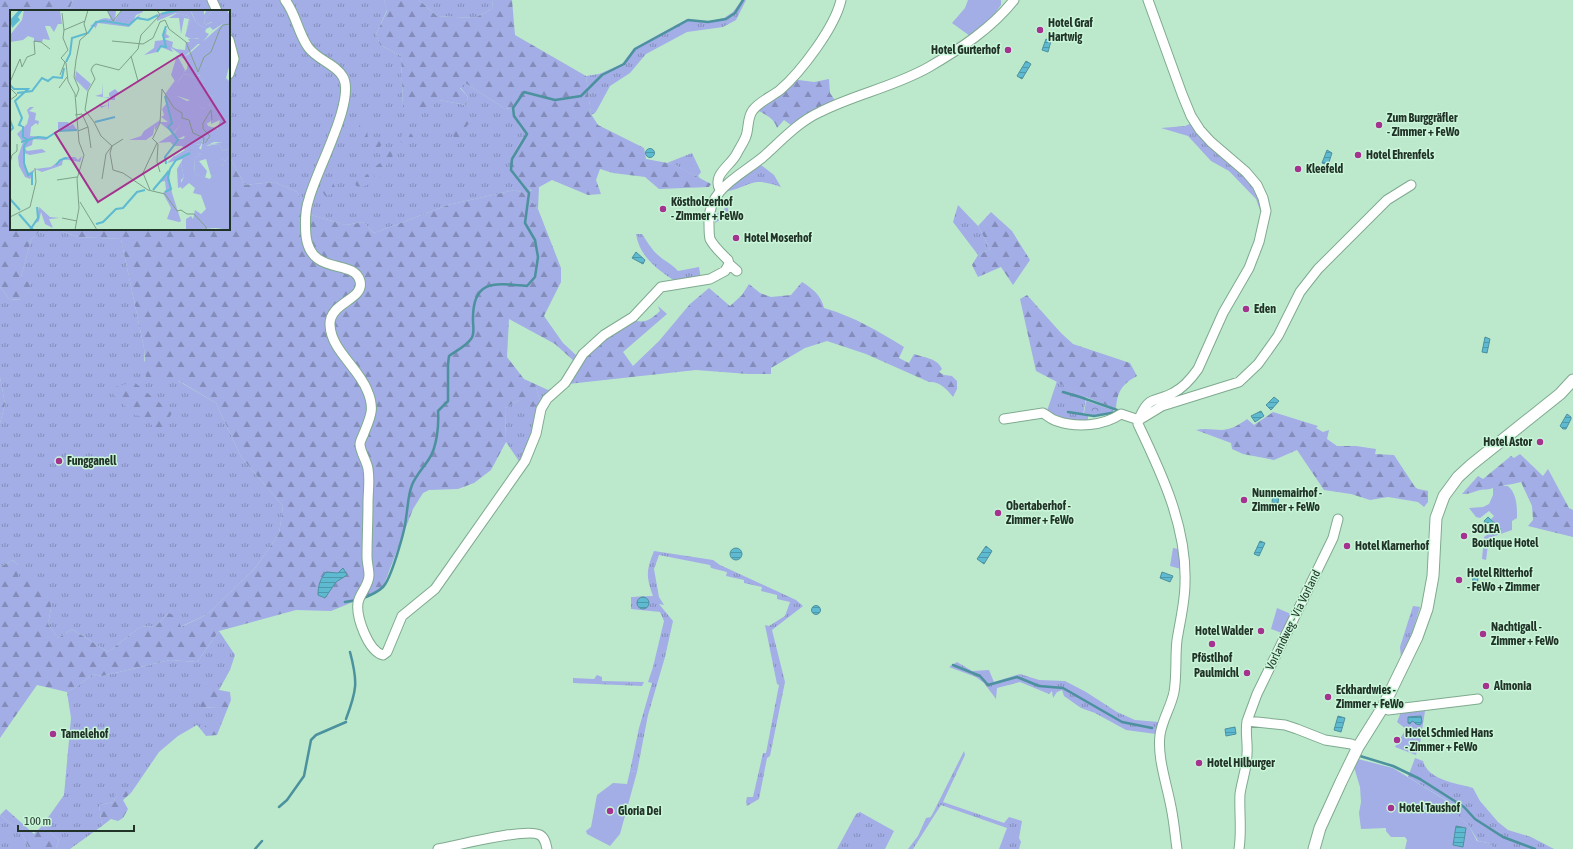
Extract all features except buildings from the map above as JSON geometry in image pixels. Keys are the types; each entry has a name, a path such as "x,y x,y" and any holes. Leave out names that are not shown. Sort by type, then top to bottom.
{"street":[{"path":"212,0 216,10"},
{"path":"285,0 295,16 307,46 337,70 345,83 346,91 342,112 308,200 305,225 308,246 317,259 324,264 343,267 360,278 358,290 350,299 340,305 333,312 330,318 330,323 333,340 367,389 373,410 360,444 368,469 367,558 369,577 366,587 358,602 357,613 370,646 380,654 383,655 387,652 402,616 435,589 525,461 532,448 540,408 547,399 565,383 583,354 604,336 633,317 661,287 710,279 725,271 729,264"},
{"path":"720,190 717,180 731,163 746,137 752,111 780,90 811,55 832,23 841,0"},
{"path":"737,271 729,264 728,260 710,238 709,221 711,208 720,190 758,162 795,128 819,112 890,86 929,67 983,31 997,19 1014,0"},
{"path":"1148,0 1191,116 1200,130 1211,142 1246,172 1257,184 1266,210 1259,242 1249,268 1223,312 1198,369 1188,381 1173,393 1151,401 1146,406 1138,424 1170,497 1181,538 1185,570 1185,591 1177,642 1174,692 1160,735 1160,753 1171,808 1177,849"},
{"path":"230,44 234,59 230,71"},
{"path":"1004,419 1043,413 1056,421 1073,424 1090,425 1103,422 1121,414 1139,420 1162,406 1239,382 1258,364 1278,336 1300,292 1318,269 1387,200 1411,185"},
{"path":"1314,849 1327,812 1358,748 1384,707 1417,637 1427,609 1433,576 1436,518 1444,496 1458,477 1560,394 1573,380"},
{"name":"Vorlandweg - Via Vorland","path":"1239,849 1241,828 1240,792 1247,755 1245,732 1248,721 1260,687 1333,538 1338,519"},
{"path":"1384,707 1388,710 1478,699"},
{"path":"1248,721 1285,725 1325,740 1351,744 1358,748"},
{"path":"438,849 500,836 538,834 544,838 547,849"}],"green space":[{"path":"0,0 73,0 69,10 10,10 10,230 41,230 31,240 21,277 31,280 31,289 22,300 9,299 0,287"},
{"path":"73,0 113,0 112,2 118,10 71,10"},
{"path":"113,0 384,0 387,10 376,34 380,45 401,56 403,107 439,100 466,105 468,97 460,87 465,83 504,108 511,109 524,135 510,160 531,191 539,187 538,209 524,193 515,190 448,205 374,233 363,222 346,225 311,215 297,192 274,182 245,185 230,158 230,10 118,10 111,2"},
{"path":"384,0 419,0 437,16 474,18 492,9 493,0 512,0 515,35 586,76 591,114 598,125 644,148 646,159 673,164 711,184 709,187 659,189 645,177 613,173 600,169 596,180 601,194 588,195 552,180 532,191 511,170 510,160 524,135 511,109 504,108 465,83 460,88 468,97 466,105 439,100 421,115 403,107 401,56 380,45 376,34 387,11"},
{"path":"419,0 493,0 492,9 474,18 437,16"},
{"path":"742,0 746,0 736,20 723,27 687,32 646,54 630,73 610,86 597,110 591,115 586,76 599,74 622,64 634,48 687,19 708,22 724,18 733,12"},
{"path":"968,0 1001,0 1001,5 988,23 970,36 952,23 965,8"},
{"path":"791,79 814,82 829,79 830,93 838,105 795,128 784,120 777,128 776,124 771,118 755,109"},
{"path":"468,113 472,120 466,127 468,133 461,140 456,141 452,134 461,115"},
{"path":"366,120 371,124 367,131 368,138 362,143 356,135 360,124"},
{"path":"1192,123 1253,184 1260,199 1261,213 1256,199 1229,171 1211,161 1188,136 1161,128 1185,126"},
{"path":"409,131 413,136 413,143 405,145 400,141 402,135"},
{"path":"378,139 382,144 376,152 369,151 370,142"},
{"path":"387,148 393,152 392,161 383,167 382,176 375,178 372,169 380,163 380,153"},
{"path":"692,153 701,172 698,176 701,179 673,164 667,163"},
{"path":"230,158 245,185 274,182 297,192 311,215 346,225 363,222 374,233 448,205 515,190 524,193 538,209 561,268 561,282 544,316 563,343 577,356 575,362 555,344 509,319 507,357 524,379 535,384 540,401 533,407 519,400 505,408 506,442 491,470 474,483 458,489 429,490 423,493 413,509 383,587 370,595 331,611 296,610 219,631 197,662 170,660 102,676 93,674 67,692 37,685 0,738 0,567 13,560 18,565 18,579 37,578 52,603 48,624 58,638 72,629 108,652 140,627 156,626 168,613 177,616 181,627 208,614 255,568 279,534 283,506 241,457 216,403 179,381 146,381 144,348 121,239 78,237 60,230 230,230","holes":["343,569 347,575 336,581 325,598 318,595 326,572 338,573"]},
{"path":"761,165 774,175 781,187 756,182 723,192"},
{"path":"368,174 372,183 362,187 356,186 354,179"},
{"path":"327,181 332,181 335,187 329,195 325,196 320,187"},
{"path":"958,205 978,226 990,249 978,255 953,222"},
{"path":"727,207 730,213 715,223 715,215"},
{"path":"991,212 1012,231 1030,260 1013,285 1001,267 978,277 972,265 978,255 990,249 978,226"},
{"path":"41,230 60,230 78,237 121,239 144,348 144,361 216,403 241,457 283,506 279,534 255,568 208,614 180,627 168,613 156,626 140,627 108,652 72,629 58,638 48,624 52,603 18,580 18,565 13,560 0,567 0,423 5,404 0,377 0,287 9,299 21,300 31,289 21,277 31,240"},
{"path":"636,234 642,234 651,248 678,271 699,267 701,279 682,282 676,281 669,277 655,267 646,258 640,247"},
{"path":"802,282 816,293 821,299 824,308 856,320 904,347 899,358 909,363 914,354 934,360 942,369 939,372 944,375 952,376 957,381 957,389 953,397 939,384 929,382 866,354 827,341 805,348 771,368 771,374 748,374 696,370 568,384 583,358 633,317 636,321 646,321 652,318 660,311 658,306 667,314 623,352 633,366 659,341 690,304 709,288 730,306 742,295 749,284 760,293 771,297 791,295"},
{"path":"1027,295 1061,333 1073,344 1130,363 1137,376 1124,385 1121,389 1116,409 1086,397 1036,371 1020,299"},
{"path":"0,377 5,404 0,423"},
{"path":"1057,381 1086,397 1083,415 1088,416 1088,422 1059,418 1047,411"},
{"path":"134,382 172,413 161,432 140,416 134,415 112,393 112,388"},
{"path":"535,384 548,390 554,387 521,464 506,442 505,408 519,400 540,401"},
{"path":"1086,401 1113,410 1113,412 1094,415 1084,413"},
{"path":"1273,412 1318,426 1316,428 1323,432 1329,430 1327,439 1337,446 1356,446 1376,449 1375,454 1394,455 1415,487 1428,491 1428,502 1424,507 1418,502 1388,497 1370,500 1351,494 1324,490 1297,450 1274,460 1243,454 1232,449 1231,443 1196,430 1222,430 1235,426 1247,419 1254,425"},
{"path":"1520,454 1543,476 1548,469 1569,508 1573,510 1573,537 1528,526 1533,520 1532,506 1521,482 1462,494 1478,476 1483,479 1511,456 1514,458"},
{"path":"1497,486 1508,486 1511,489 1515,496 1517,505 1517,518 1512,521 1512,530 1489,538 1486,560 1482,559 1484,537 1491,532 1494,535 1501,529 1491,519 1494,516 1489,511 1480,518 1476,517 1469,508 1483,507 1489,504 1493,495 1493,488"},
{"path":"1173,548 1178,549 1181,569 1170,566"},
{"path":"654,551 713,560 720,565 796,600 803,606 772,630 785,682 770,756 767,758 759,799 747,806 747,797 753,797 763,753 766,753 779,685 777,684 765,625 769,626 785,616 790,602 777,599 777,595 761,591 762,587 744,583 744,580 726,576 727,572 711,568 710,565 659,555 654,569 659,597 664,605 659,604 673,621 665,657 648,715 637,772 630,771 639,728 652,683 648,682 664,621 660,612 631,609 631,597 653,596 648,578 648,569"},
{"path":"1413,606 1420,607 1412,633 1401,658 1400,647"},
{"path":"1277,608 1291,614 1282,633 1271,629"},
{"path":"219,631 235,655 230,670 219,690 211,686 201,708 217,707 221,711 227,710 221,725 209,721 202,731 197,725 178,736 159,752 131,793 129,790 116,794 114,802 99,805 102,826 70,849 56,849 59,840 42,826 64,795 71,718 67,692 93,674 102,676 170,660 197,662"},
{"path":"957,662 972,671 989,670 994,682 1020,674 1039,680 1065,681 1086,692 1117,712 1135,720 1159,722 1156,734 1126,730 1095,713 1081,708 1064,696 1062,690 1057,692 1053,698 1052,691 1049,694 1020,682 997,688 996,699 984,683 976,677 949,667"},
{"path":"597,675 602,677 602,681 644,682 642,686 573,683 573,678 594,679"},
{"path":"211,685 219,690 230,692 231,700 227,710 221,712 217,707 201,708 199,702 202,688"},
{"path":"1425,711 1419,750 1417,751 1416,755 1395,747 1406,729 1397,722 1401,712"},
{"path":"209,720 221,725 217,735 206,736 202,731"},
{"path":"964,751 965,755 943,802 1004,823 1009,817 1022,821 1019,838 1021,842 1019,849 999,849 1007,828 941,805 913,849 908,849 918,836 926,818 931,817"},
{"path":"1415,758 1423,761 1431,773 1437,777 1473,788 1480,801 1498,822 1508,830 1531,837 1554,849 1495,849 1488,843 1478,841 1469,826 1456,814 1459,808 1408,777"},
{"path":"1358,759 1393,768 1460,809 1456,814 1469,826 1477,841 1488,843 1495,849 1405,849 1407,840 1405,837 1391,837 1386,831 1386,828 1361,829 1359,813 1361,802 1360,787 1354,767"},
{"path":"630,771 637,772 620,834 610,846 587,834 586,831 591,827 597,795 613,783 627,784"},
{"path":"122,790 129,790 131,793 123,800 128,809 123,818 118,821 111,819 102,826 99,805 114,802 116,794"},
{"path":"6,809 34,834 42,826 59,840 56,849 30,849 20,831 0,815"},
{"path":"860,812 894,831 885,849 837,849 856,814"},
{"path":"0,815 20,831 30,849 0,849"}],"shaded area":[{"path":"1046,39 1051,41 1048,52 1042,50"},
{"path":"1026,61 1031,64 1022,79 1017,76"},
{"path":"648,149 652,149 654,153 652,157 648,157 646,155 646,151"},
{"path":"1327,150 1332,153 1328,165 1322,163"},
{"path":"636,252 645,260 643,264 632,258"},
{"path":"1485,337 1490,339 1487,353 1482,352"},
{"path":"1274,397 1279,401 1271,410 1266,405"},
{"path":"1261,411 1264,416 1255,422 1251,416"},
{"path":"1567,414 1571,417 1571,419 1566,429 1563,429 1560,426"},
{"path":"1273,492 1279,493 1278,504 1272,503"},
{"path":"1488,517 1501,529 1493,535 1484,521"},
{"path":"1260,541 1265,543 1259,556 1254,554"},
{"path":"986,546 992,551 984,564 977,559"},
{"path":"736,548 740,550 742,554 740,558 736,560 732,558 730,554 732,550"},
{"path":"343,568 347,575 336,582 325,598 318,595 318,589 322,577 326,572 338,573"},
{"path":"1162,572 1173,576 1170,582 1160,578"},
{"path":"1473,576 1478,577 1477,588 1472,587"},
{"path":"643,597 647,599 649,603 647,607 643,609 639,607 637,603 639,599"},
{"path":"816,605 821,610 816,615 811,610"},
{"path":"1338,716 1345,718 1341,732 1334,730"},
{"path":"1421,716 1422,722 1420,725 1413,721 1410,724 1408,723 1408,717"},
{"path":"1235,727 1236,734 1226,736 1225,729"},
{"path":"1456,826 1466,828 1463,847 1453,845"}],"waterway":[{"path":"361,599 376,593 383,587 394,565 403,533 412,485 432,454 437,436 438,411 448,401 449,356 469,342 472,337 476,297 487,287 495,285 504,284 527,286 535,277 538,257 535,240 525,223 529,193 511,170 512,159 527,134 514,116 513,108 524,92 555,100 581,96 602,75 624,64 635,49 688,20 708,22 726,19 735,13 743,0"},
{"path":"1063,392 1117,410"},
{"path":"1068,412 1094,416 1117,412"},
{"path":"345,602 357,600"},
{"path":"346,719 355,686 350,652"},
{"path":"953,665 980,676 988,685 1017,677 1039,686 1063,688 1122,722 1152,728"},
{"path":"279,807 287,800 304,776 311,740 316,735 346,722"},
{"path":"1360,756 1393,766 1420,779 1464,807 1475,819 1503,837 1535,849"},
{"path":"255,849 262,841"}],"place":[{"name":"Hotel Graf Hartwig","path":"1040,30"},
{"name":"Hotel Gurterhof","path":"1008,50"},
{"name":"Zum Burggräfler - Zimmer + FeWo","path":"1379,125"},
{"name":"Hotel Ehrenfels","path":"1358,155"},
{"name":"Kleefeld","path":"1298,169"},
{"name":"Köstholzerhof - Zimmer + FeWo","path":"663,209"},
{"name":"Hotel Moserhof","path":"736,238"},
{"name":"Eden","path":"1246,309"},
{"name":"Hotel Astor","path":"1540,442"},
{"name":"Fungganell","path":"59,461"},
{"name":"Nunnemairhof - Zimmer + FeWo","path":"1244,500"},
{"name":"Obertaberhof - Zimmer + FeWo","path":"998,513"},
{"name":"SOLEA Boutique Hotel","path":"1464,536"},
{"name":"Hotel Klarnerhof","path":"1347,546"},
{"name":"Hotel Ritterhof - FeWo + Zimmer","path":"1459,580"},
{"name":"Hotel Walder","path":"1261,631"},
{"name":"Nachtigall - Zimmer + FeWo","path":"1483,634"},
{"name":"Pföstlhof","path":"1212,644"},
{"name":"Paulmichl","path":"1247,673"},
{"name":"Almonia","path":"1486,686"},
{"name":"Eckhardwies - Zimmer + FeWo","path":"1328,697"},
{"name":"Tamelehof","path":"53,734"},
{"name":"Hotel Schmied Hans - Zimmer + FeWo","path":"1397,740"},
{"name":"Hotel Hilburger","path":"1199,763"},
{"name":"Hotel Taushof","path":"1391,808"},
{"name":"Gloria Dei","path":"610,811"}]}
